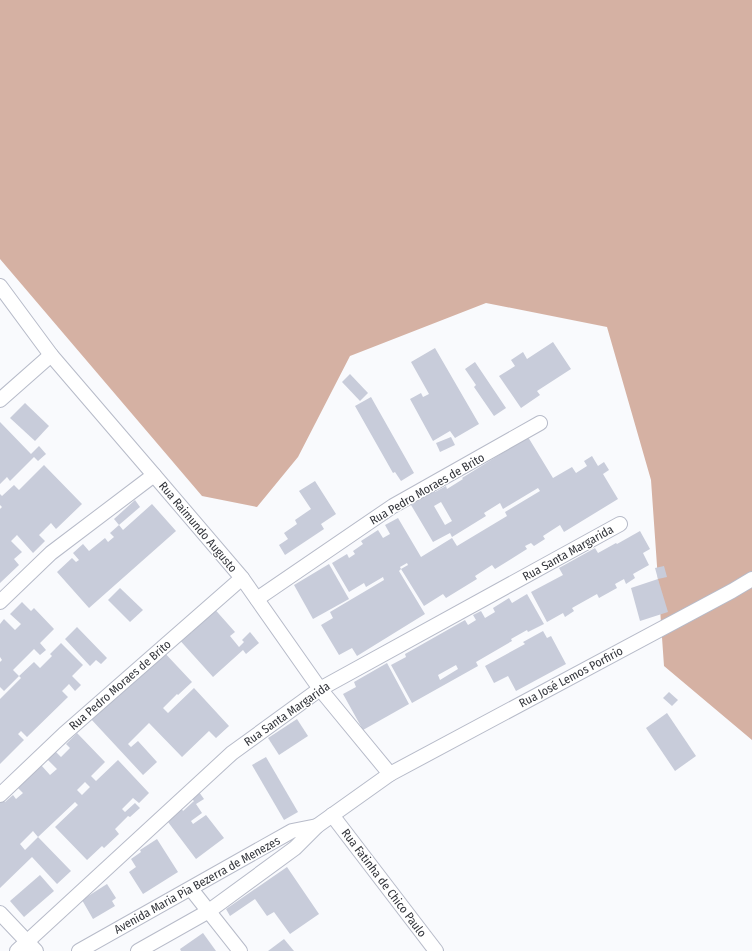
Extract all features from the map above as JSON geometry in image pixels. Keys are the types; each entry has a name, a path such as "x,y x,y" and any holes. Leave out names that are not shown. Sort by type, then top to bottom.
{"street":[{"name":"Rua Raimundo Augusto","path":"0,286 51,355 242,578 320,689 390,774"},
{"path":"0,400 51,355"},
{"name":"Rua Pedro Moraes de Brito","path":"257,599 393,506 540,424"},
{"path":"0,602 51,553 154,475"},
{"name":"Rua Santa Margarida","path":"17,951 32,946 232,754 320,689 620,524"},
{"name":"Rua Pedro Moraes de Brito","path":"0,795 64,734 242,578"},
{"name":"Rua José Lemos Porfirio","path":"390,774 725,595 752,579"},
{"name":"Avenida Maria Pia Bezerra de Menezes","path":"138,951 209,911 295,848 317,826 390,774"},
{"name":"Rua Fatinha de Chico Paulo","path":"332,815 436,951"},
{"name":"Avenida Maria Pia Bezerra de Menezes","path":"79,951 292,831 317,826"},
{"path":"191,889 240,951"},
{"path":"0,913 32,946"}],"shaded area":[{"path":"0,0 752,0 752,740 664,666 651,480 607,327 486,303 350,356 298,457 257,507 202,496 0,259"}],"building":[{"path":"553,342 571,369 537,391 540,395 521,408 499,376 515,366 511,360 523,352 527,359"},
{"path":"435,348 479,424 455,438 450,431 433,441 410,399 421,393 423,397 429,394 411,362"},
{"path":"475,362 506,408 494,416 474,387 476,385 465,369"},
{"path":"350,374 368,393 360,401 342,382"},
{"path":"371,397 414,473 401,481 395,472 393,473 355,406"},
{"path":"25,403 49,426 35,441 10,418"},
{"path":"0,422 31,454 39,446 46,454 38,461 34,457 10,481 7,477 0,484"},
{"path":"451,437 455,445 440,452 436,443"},
{"path":"528,437 553,478 572,467 576,473 587,466 584,461 592,456 598,466 604,462 609,470 603,474 618,499 564,532 560,525 543,536 545,539 534,546 531,543 525,546 527,549 495,569 492,565 475,576 477,579 446,598 443,594 424,606 401,569 399,571 425,614 357,656 352,648 339,655 321,625 333,618 330,612 384,580 383,577 366,587 364,583 349,592 332,563 347,554 349,558 355,554 353,551 363,544 361,541 378,530 383,538 390,534 385,525 398,518 421,557 452,538 457,546 507,516 505,512 540,491 538,488 503,509 500,503 484,513 486,516 452,537 450,533 433,542 411,505 446,486 447,489","holes":["441,502 452,521 445,525 434,506","407,563 408,565 401,569 400,567"]},
{"path":"44,465 82,504 56,529 51,523 39,535 45,541 33,553 17,535 11,541 22,552 14,559 19,565 0,583 0,509 2,507 0,505 0,494 2,496 14,485 19,490"},
{"path":"315,481 336,514 321,524 324,529 285,555 279,545 288,539 284,533 297,524 295,520 311,509 299,491"},
{"path":"135,500 140,507 119,525 114,519"},
{"path":"152,504 176,531 89,608 57,572 72,558 76,562 79,560 73,553 83,544 89,551 105,538 108,542 114,537 110,533 119,525 123,530"},
{"path":"640,531 650,549 643,553 649,565 633,574 635,578 626,584 624,579 615,584 617,588 599,598 597,594 572,608 574,611 565,617 563,613 547,622 531,592 563,575 559,568 595,548 598,553"},
{"path":"329,564 349,599 313,619 294,585"},
{"path":"664,566 667,577 658,579 655,568"},
{"path":"658,579 668,612 640,621 631,588"},
{"path":"120,588 143,610 130,622 108,600"},
{"path":"527,594 544,624 528,632 527,630 511,639 512,641 476,662 478,666 412,703 391,665 406,657 405,654 465,620 468,625 476,620 473,615 481,611 485,618 495,612 493,608 509,598 512,603","holes":["456,665 458,669 440,680 438,675"]},
{"path":"22,602 31,611 34,608 54,629 40,643 46,650 40,655 34,649 13,670 19,676 4,691 0,687 0,662 2,660 0,657 0,624 4,619 15,630 21,624 10,614"},
{"path":"211,605 235,632 230,636 239,647 244,642 242,640 250,632 259,643 246,654 243,650 213,677 176,636 186,627 191,633 196,628 191,623"},
{"path":"77,627 107,658 101,664 96,660 90,666 65,639"},
{"path":"543,631 547,638 551,636 566,664 516,691 508,676 494,683 485,666 525,644 523,642"},
{"path":"61,643 83,665 72,676 81,685 75,691 69,684 62,691 68,697 27,737 21,731 18,734 24,740 0,764 0,699 21,678 19,676 34,662 40,668 52,656 50,654"},
{"path":"161,649 192,682 163,708 168,713 194,688 229,726 216,738 209,731 182,757 149,723 128,744 131,747 138,741 157,762 143,775 90,718"},
{"path":"387,663 409,704 363,730 343,694 356,687 354,682"},
{"path":"669,692 678,700 672,706 663,698"},
{"path":"667,713 696,756 675,771 646,728"},
{"path":"297,719 308,736 279,755 268,738"},
{"path":"77,733 105,762 91,776 96,781 118,760 149,793 139,803 133,798 122,809 125,812 135,803 140,808 130,817 128,816 115,829 119,834 104,848 102,846 87,860 55,827 78,805 75,802 38,837 71,871 57,884 32,857 0,888 0,802 3,799 5,802 13,795 16,799 23,793 17,787 41,765 50,775 57,769 46,758 54,750 61,757 70,748 66,744","holes":["85,782 90,787 82,795 77,790","33,831 38,837 25,850 20,844"]},
{"path":"266,757 298,812 284,820 252,765"},
{"path":"199,792 204,799 196,804 202,813 191,821 193,824 206,815 224,838 196,859 165,818 180,806 183,811 194,801 191,798"},
{"path":"157,839 178,872 143,894 129,872 136,867 131,859 141,852 140,850"},
{"path":"287,867 319,914 290,934 274,912 267,916 255,899 230,916 226,909"},
{"path":"40,875 54,891 24,917 10,901"},
{"path":"107,884 116,898 112,901 115,906 93,919 82,900"},
{"path":"203,933 216,951 181,951 180,949"},
{"path":"284,939 294,951 268,951"}]}
